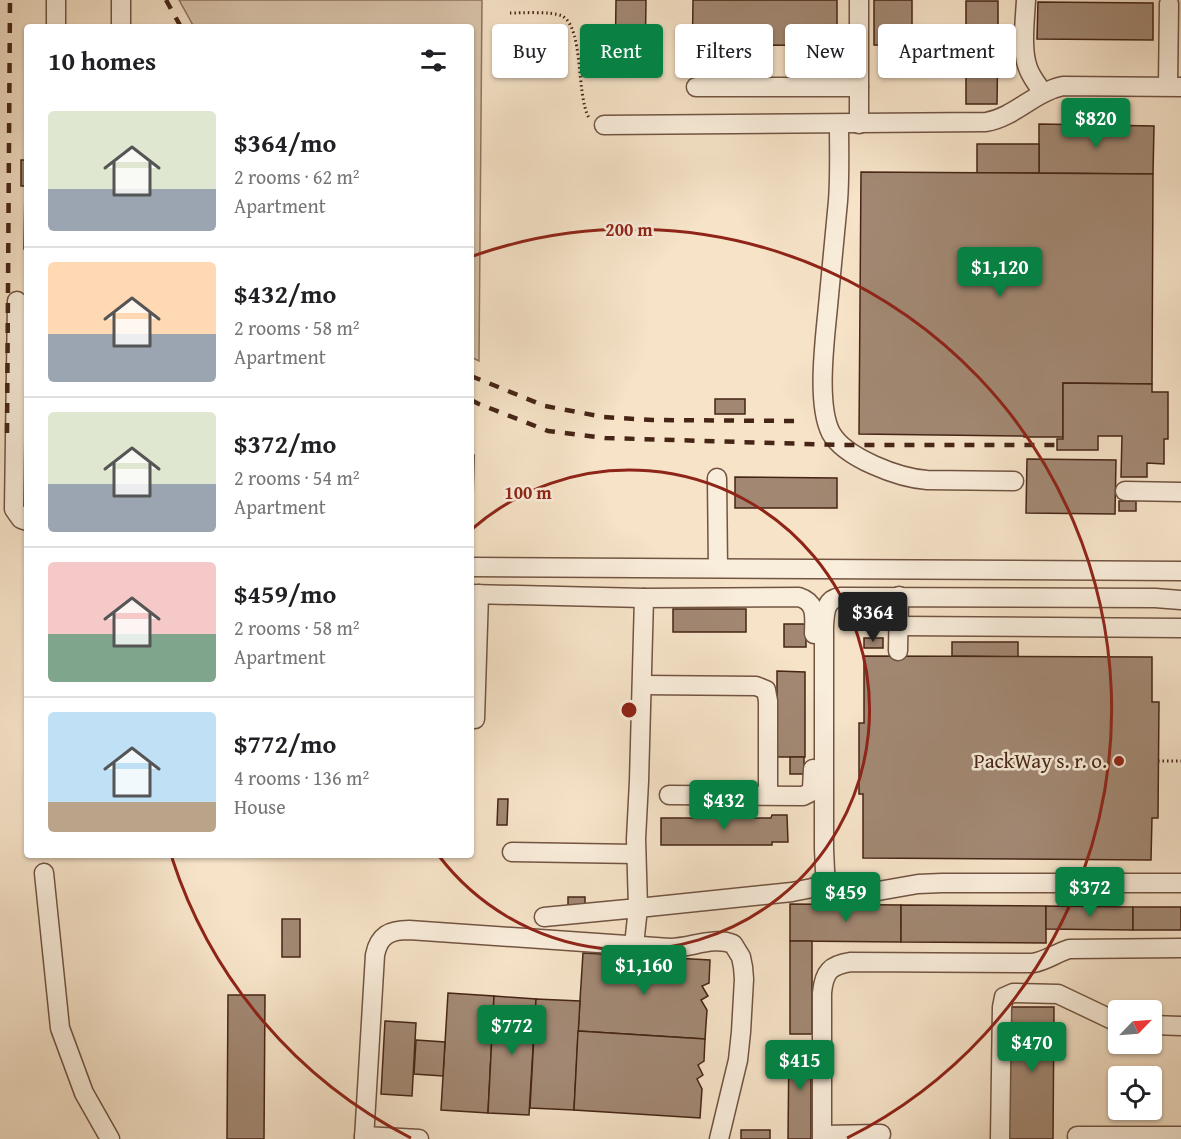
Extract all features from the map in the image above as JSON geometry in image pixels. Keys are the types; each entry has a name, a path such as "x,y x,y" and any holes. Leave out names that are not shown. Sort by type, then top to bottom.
{"lane":[{"path":"56,0 56,24"},
{"path":"120,0 121,24"},
{"path":"859,0 859,24"},
{"path":"1026,0 1026,62 1043,93"},
{"path":"604,126 975,122 996,120 1014,112 1043,93 1063,86 1174,86 1169,4"},
{"path":"859,78 859,123"},
{"path":"696,87 859,87"},
{"path":"839,124 838,200 823,395 826,422 840,446 900,476 927,480 1014,482"},
{"path":"17,301 21,370 14,509 24,520"},
{"path":"717,478 718,568"},
{"path":"1125,491 1181,492"},
{"path":"474,567 1181,571"},
{"path":"475,719 475,594 644,598 793,597 806,599 810,602 814,614 812,789 803,796 669,795"},
{"path":"898,651 899,596"},
{"path":"1181,600 899,596 836,597 830,601 826,609 824,636 824,849 827,883 833,891 846,895 942,882 1181,883"},
{"path":"1031,597 1031,627"},
{"path":"633,945 638,908 636,854 644,598"},
{"path":"1067,598 1067,627"},
{"path":"1116,598 1116,627"},
{"path":"898,626 1181,628"},
{"path":"642,685 756,686 766,690 768,795"},
{"path":"512,852 636,854"},
{"path":"44,873 60,1028 84,1093 110,1139"},
{"path":"544,918 792,892 827,883"},
{"path":"419,1139 364,1137 375,955 379,941 398,930 678,948 719,940 733,944 741,957 744,979 740,1045 718,1139"},
{"path":"881,1134 822,1137 822,993 825,976 829,970 851,962 1033,963 1069,950 1181,948"},
{"path":"1000,1139 1004,997 1013,993 1058,994 1108,1018"},
{"path":"1162,1025 1181,1026"},
{"path":"1077,1136 1170,1137"}],"path":[{"path":"510,13 552,13 563,16 573,32 587,115 591,121 604,126"},
{"path":"1158,761 1181,761"}],"shaded area":[{"path":"179,0 482,0 479,361 474,358 474,24 192,24"}],"building":[{"path":"616,0 646,0 646,24 616,24"},
{"path":"693,0 837,0 837,24 785,24 785,45 773,45 773,24 693,24"},
{"path":"874,0 912,0 912,24 878,24 878,45 874,45"},
{"path":"966,1 998,1 998,24 966,24"},
{"path":"1038,2 1153,3 1153,40 1037,39"},
{"path":"966,78 997,78 997,104 966,104"},
{"path":"1039,124 1154,126 1153,174 1039,173"},
{"path":"977,144 1039,144 1039,173 977,173"},
{"path":"21,160 24,160 24,186 21,186"},
{"path":"861,172 1153,174 1152,384 1063,383 1063,437 859,434"},
{"path":"1063,383 1152,384 1152,392 1168,392 1168,439 1164,439 1164,464 1147,463 1147,477 1121,477 1122,436 1098,436 1098,450 1057,450 1057,439 1063,439"},
{"path":"715,399 745,399 745,414 715,414"},
{"path":"24,433 24,507 23,507"},
{"path":"1027,459 1116,460 1115,514 1026,513"},
{"path":"735,477 837,478 837,508 735,508"},
{"path":"1119,501 1136,501 1136,511 1119,511"},
{"path":"673,609 746,609 746,632 673,632"},
{"path":"784,624 806,624 806,647 784,647"},
{"path":"864,638 883,638 883,648 864,648"},
{"path":"952,642 1018,642 1018,657 952,656"},
{"path":"864,656 1152,657 1152,702 1159,702 1158,818 1152,818 1151,860 863,858 863,794 859,794 859,723 864,723"},
{"path":"777,671 805,672 805,757 777,757"},
{"path":"790,757 804,757 804,774 790,774"},
{"path":"498,799 508,799 507,825 497,825"},
{"path":"772,815 787,815 788,842 772,842 772,845 661,845 661,818 771,818"},
{"path":"568,897 585,897 585,906 568,906"},
{"path":"790,904 901,905 901,942 790,941"},
{"path":"901,905 1046,906 1046,943 901,942"},
{"path":"1046,906 1133,907 1133,930 1046,929"},
{"path":"1133,907 1181,907 1181,930 1133,930"},
{"path":"282,919 300,919 300,957 282,957"},
{"path":"790,941 812,941 812,1034 790,1034"},
{"path":"583,953 710,960 709,983 702,986 708,996 701,1000 707,1010 705,1039 578,1031"},
{"path":"448,993 494,996 488,1113 441,1110"},
{"path":"228,995 265,995 264,1139 227,1139"},
{"path":"494,996 536,999 529,1115 488,1113"},
{"path":"536,999 580,1001 574,1110 530,1108"},
{"path":"1010,1007 1054,1007 1053,1139 1009,1139"},
{"path":"385,1021 416,1023 412,1096 381,1094"},
{"path":"578,1031 705,1039 704,1061 698,1065 703,1075 697,1079 702,1089 700,1118 574,1110"},
{"path":"416,1040 445,1042 443,1076 414,1074"},
{"path":"789,1043 811,1043 811,1139 788,1139"},
{"path":"741,1130 770,1130 770,1139 741,1139"}],"railway":[{"path":"7,433 10,0"},
{"path":"166,0 179,24"},
{"path":"474,377 545,406 604,417 652,420 797,421"},
{"path":"474,402 548,431 605,438 841,445 1057,445"}],"place":[{"name":"PackWay s. r. o.","path":"1119,761"}]}
